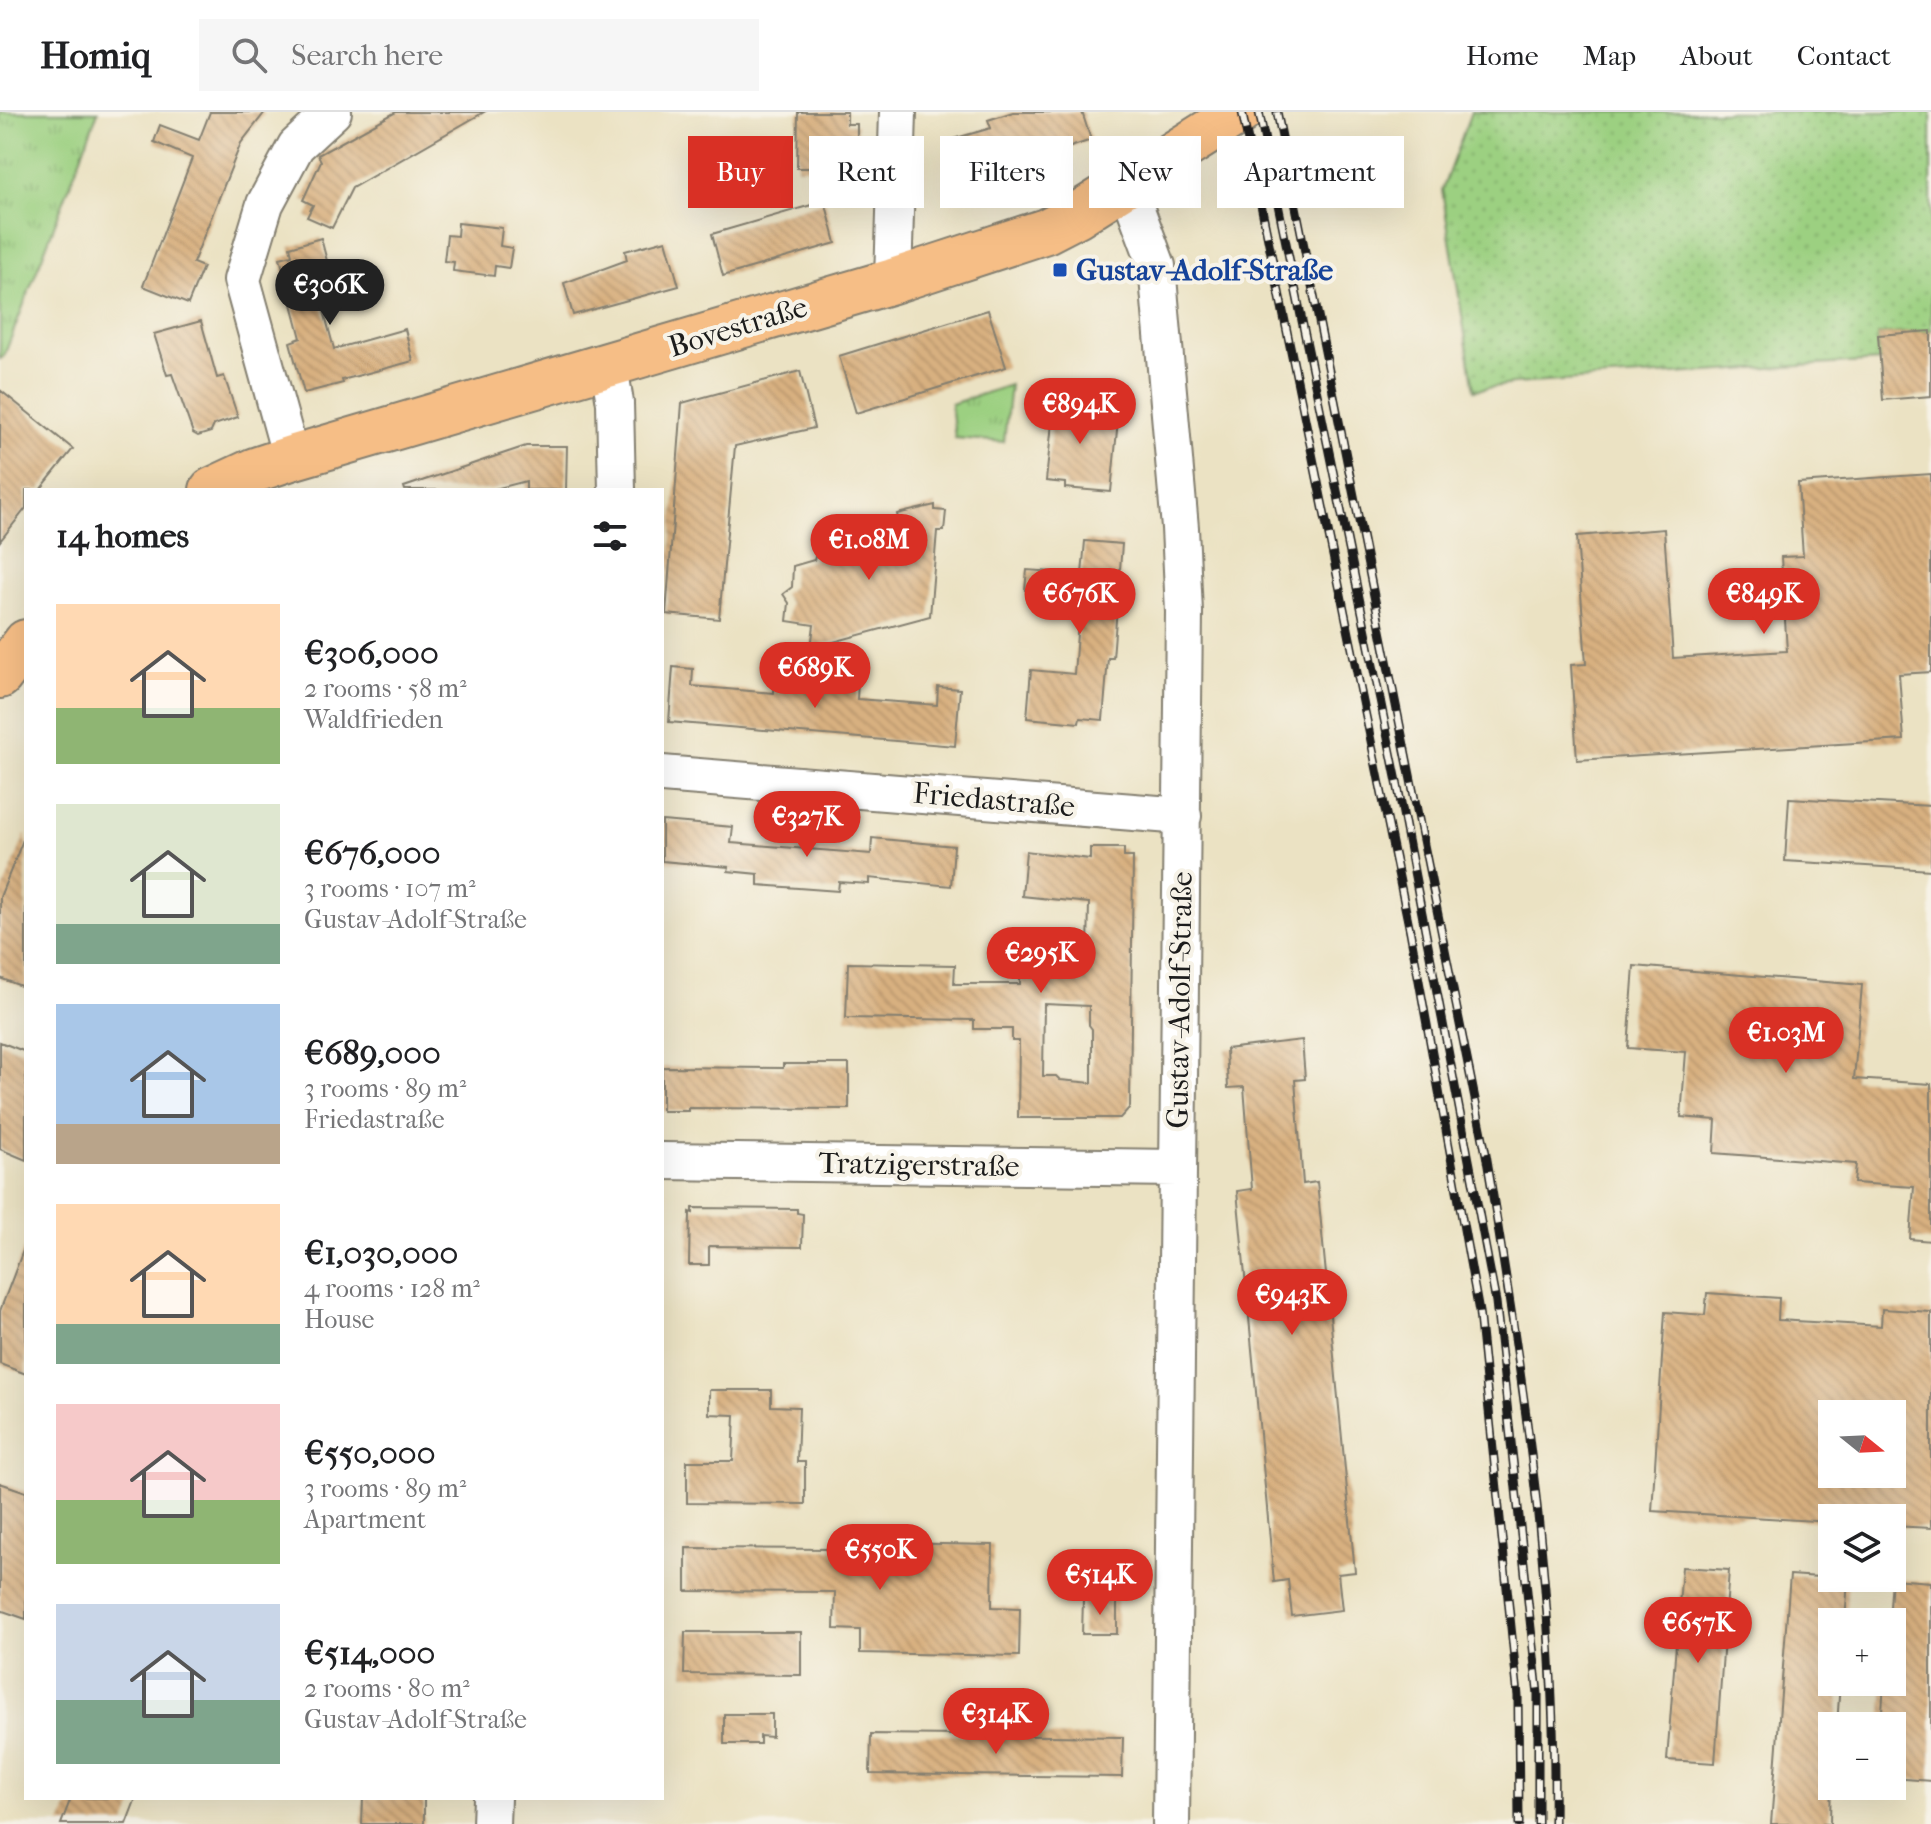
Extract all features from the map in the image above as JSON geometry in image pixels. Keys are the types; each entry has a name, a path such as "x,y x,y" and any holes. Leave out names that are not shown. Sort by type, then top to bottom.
{"main road":[{"name":"Bovestraße","path":"1201,136 1240,112"},
{"name":"Bovestraße","path":"216,488 291,458 893,281 1046,231 1089,205"},
{"path":"0,676 24,645"}],"street":[{"path":"291,458 242,280 265,204 296,146 333,112"},
{"path":"893,281 898,112"},
{"name":"Gustav-Adolf-Straße","path":"1135,208 1157,266 1180,528 1184,612 1171,1824"},
{"path":"609,366 615,403 617,488"},
{"name":"Friedastraße","path":"664,774 1183,816"},
{"name":"Tratzigerstraße","path":"664,1161 1177,1168"},
{"path":"491,1824 492,1800"}],"green space":[{"path":"0,112 98,112 4,356 0,359"},
{"path":"1471,112 1931,112 1931,331 1878,335 1880,361 1513,384 1474,390 1442,190"},
{"path":"1010,385 1004,442 955,438 951,404"}],"building":[{"path":"210,112 265,112 241,143 193,263 203,267 188,304 143,286 192,158 154,142 160,125 199,140"},
{"path":"396,112 484,112 352,188 332,228 307,217 313,205 303,200 321,161 318,155"},
{"path":"798,112 847,112 847,124 857,124 857,136 809,136 809,168 797,168"},
{"path":"1013,112 1082,112 1089,141 1073,146 1073,136 963,136 991,128 988,120"},
{"path":"809,206 827,208 836,243 723,276 712,234"},
{"path":"458,223 502,228 500,246 512,248 509,268 495,266 494,276 453,271 454,262 444,261 447,235 457,236"},
{"path":"321,238 336,296 321,300 334,349 405,329 413,361 304,393 290,342 301,338 280,258 292,255 290,247"},
{"path":"666,240 679,286 573,315 564,283 627,260 625,251"},
{"path":"988,310 1006,367 856,413 839,356"},
{"path":"201,321 217,378 224,376 238,417 214,425 211,432 198,436 193,433 172,374 167,375 154,334"},
{"path":"1931,331 1931,396 1883,400 1878,335"},
{"path":"800,371 814,428 735,446 719,619 666,614 682,403"},
{"path":"1056,385 1079,388 1076,415 1118,420 1111,492 1065,488 1065,483 1046,481"},
{"path":"0,390 73,449 42,488 24,488 24,511 0,541"},
{"path":"526,446 567,446 566,488 526,488 526,481 499,488 404,487"},
{"path":"1931,474 1931,672 1899,674 1904,740 1577,760 1571,665 1586,664 1577,536 1664,529 1673,658 1787,651 1781,557 1803,556 1798,483"},
{"path":"935,505 935,510 946,511 944,531 937,531 930,616 811,648 814,625 787,621 789,603 783,594 792,587 793,566 814,560 817,551 829,556 852,549 858,539 866,544 901,533 897,514"},
{"path":"1085,541 1122,544 1113,658 1108,658 1103,720 1080,718 1079,723 1027,718 1031,670 1074,674 1079,607 1040,604 1041,596 1027,594 1028,590 1025,590 1027,570 1082,574"},
{"path":"673,667 693,669 692,686 774,693 775,675 858,682 857,699 937,705 938,687 960,689 955,746 669,722"},
{"path":"1789,798 1931,806 1931,870 1785,861"},
{"path":"664,821 733,827 731,843 871,854 872,838 954,846 951,886 869,878 869,884 839,882 838,891 758,885 758,874 728,871 729,867 664,861"},
{"path":"24,837 24,987 0,978 0,897"},
{"path":"1090,848 1124,848 1124,857 1133,857 1130,1107 1120,1118 1018,1118 1019,1041 1012,1041 1012,1029 974,1029 974,1020 846,1018 848,963 955,965 954,984 1020,984 1020,957 1077,958 1077,953 1088,950 1089,903 1022,896 1026,851 1090,859","holes":["1044,1004 1089,1006 1092,1083 1043,1076"]},
{"path":"1634,966 1862,985 1854,1079 1931,1084 1931,1241 1910,1239 1914,1187 1854,1183 1856,1164 1714,1153 1716,1120 1681,1117 1686,1052 1628,1048"},
{"path":"1302,1040 1305,1079 1295,1080 1303,1184 1317,1182 1355,1572 1338,1574 1342,1610 1292,1616 1288,1580 1274,1582 1237,1191 1252,1189 1244,1087 1228,1088 1226,1049"},
{"path":"0,1042 24,1051 24,1159 0,1149"},
{"path":"783,1064 849,1064 849,1109 688,1108 688,1111 664,1111 664,1067 783,1068"},
{"path":"693,1208 797,1209 797,1213 803,1214 802,1247 709,1246 709,1265 689,1265 690,1212 693,1213"},
{"path":"24,1248 24,1373 0,1364 0,1311"},
{"path":"1707,1293 1779,1298 1778,1320 1881,1326 1882,1309 1931,1312 1931,1528 1906,1527 1906,1504 1818,1504 1818,1521 1652,1511 1665,1312 1705,1315"},
{"path":"709,1390 771,1390 771,1406 799,1407 797,1462 805,1462 805,1504 687,1503 687,1461 733,1461 735,1415 709,1414"},
{"path":"0,1483 24,1491 24,1618 0,1610"},
{"path":"836,1542 993,1545 992,1607 1020,1608 1019,1656 860,1653 860,1630 834,1629 835,1592 686,1591 686,1548 836,1549"},
{"path":"1682,1567 1729,1570 1715,1763 1667,1760"},
{"path":"1790,1575 1818,1577 1818,1592 1847,1592 1846,1608 1818,1608 1818,1696 1839,1696 1838,1712 1818,1712 1818,1800 1830,1800 1830,1824 1771,1824"},
{"path":"1906,1580 1931,1582 1931,1781 1906,1779 1906,1712 1882,1712 1883,1696 1906,1696 1906,1608 1890,1608 1891,1592 1906,1592"},
{"path":"1083,1599 1117,1600 1117,1634 1082,1634"},
{"path":"685,1632 801,1632 801,1675 684,1674"},
{"path":"724,1714 772,1714 772,1737 760,1736 760,1744 724,1744"},
{"path":"871,1734 1123,1737 1122,1777 870,1774"},
{"path":"70,1800 135,1800 126,1824 61,1824"},
{"path":"363,1800 424,1800 424,1824 362,1824"}],"railway":[{"path":"1242,112 1410,931 1479,1312 1518,1696 1519,1824"},
{"path":"1259,112 1397,782 1496,1302 1538,1694 1538,1824"},
{"path":"1277,112 1486,1154 1500,1237 1525,1404 1544,1572 1550,1656 1554,1824"}],"place":[{"name":"Gustav-Adolf-Straße","path":"1060,270"}]}
